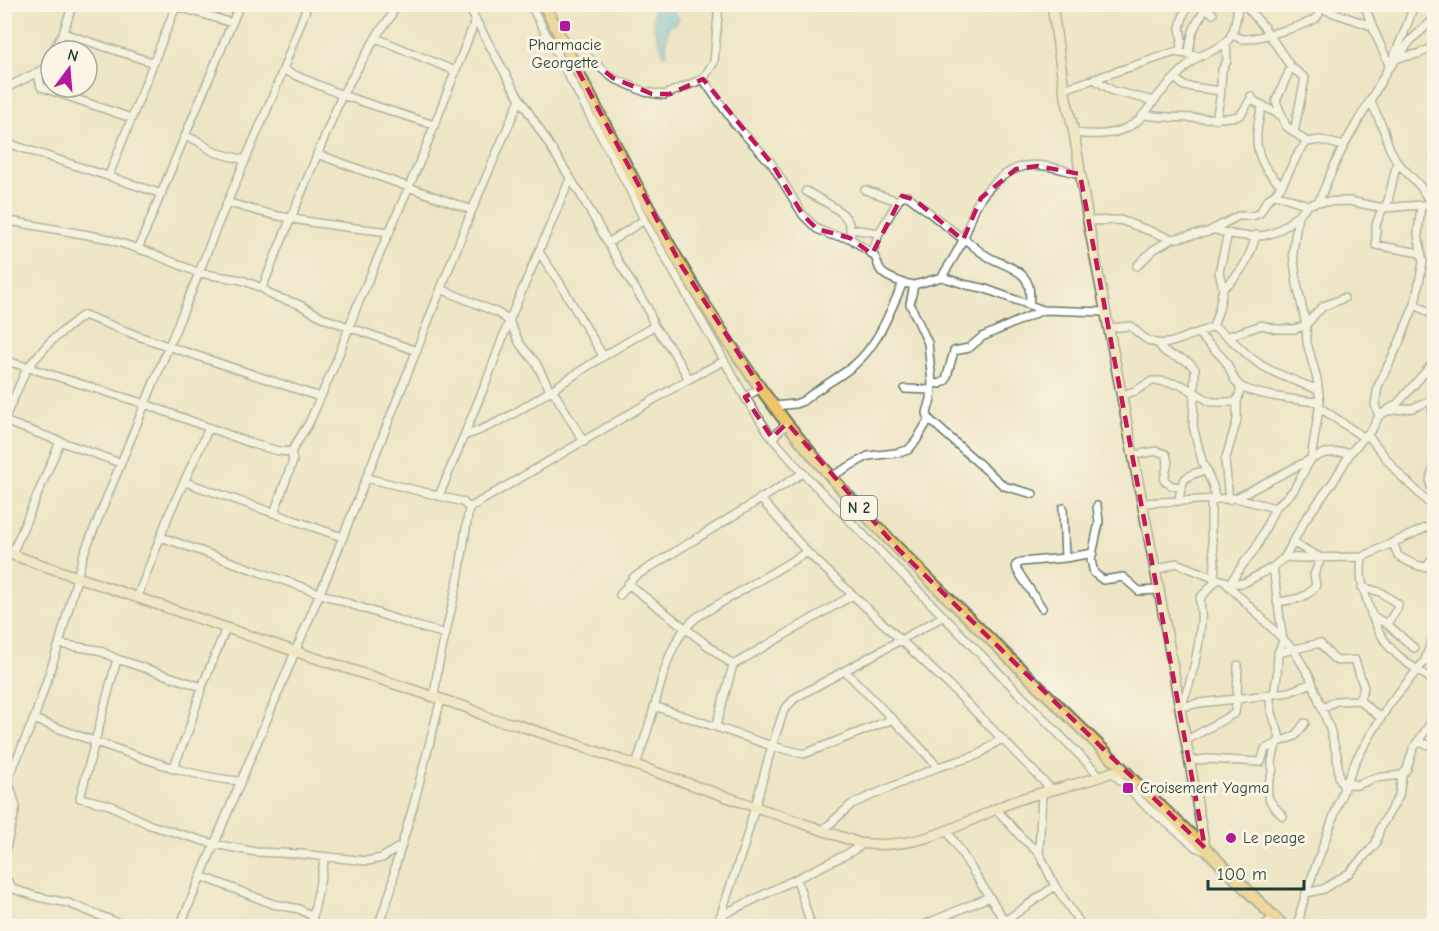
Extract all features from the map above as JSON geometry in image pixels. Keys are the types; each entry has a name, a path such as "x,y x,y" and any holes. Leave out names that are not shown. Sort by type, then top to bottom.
{"main road":[{"name":"N 2","path":"544,4 637,186 681,265 715,322 787,423 873,524 1205,848 1270,923 1283,927"}],"street":[{"path":"60,39 73,4"},
{"path":"138,249 240,4"},
{"path":"4,856 16,807 8,779 34,719 59,644 76,576 308,4"},
{"path":"262,288 342,95 390,18 396,4"},
{"path":"467,4 520,99 648,309 654,326 689,379"},
{"path":"530,4 644,220 745,397 772,438 803,473 1100,776"},
{"path":"574,63 590,59 613,78 652,94 670,94 703,79 714,62 719,4"},
{"path":"1052,4 1064,88 1074,133 1088,221 1181,706 1205,848 1203,850 1196,847 1146,806 1112,772"},
{"path":"1179,53 1182,41 1180,27 1188,4"},
{"path":"1216,119 1222,70 1227,61 1226,43 1237,18 1238,4"},
{"path":"1368,4 1366,9 1371,26 1390,67"},
{"path":"1318,202 1344,146 1390,67 1404,36 1414,4"},
{"path":"109,175 154,63 174,5 232,23"},
{"path":"1246,5 1291,67 1305,78 1294,132"},
{"path":"1231,34 1240,39 1269,35 1313,20 1319,14 1320,5 1371,26"},
{"path":"1189,54 1191,30 1205,10 1213,14"},
{"path":"1390,67 1412,39 1434,19"},
{"path":"274,513 293,461 291,452 309,423 350,327 409,188 475,21"},
{"path":"63,33 154,63"},
{"path":"376,38 455,70"},
{"path":"1074,133 1093,135 1112,133 1128,127 1145,115 1154,101 1175,78 1199,56 1226,43"},
{"path":"1397,58 1418,54 1434,47"},
{"path":"1064,88 1162,56 1179,53 1199,56"},
{"path":"1291,67 1276,99 1280,115 1286,126 1307,142"},
{"path":"282,70 342,95 434,125"},
{"path":"4,89 39,72"},
{"path":"1175,78 1184,86 1221,91"},
{"path":"703,79 734,123 772,164 803,215 817,229 831,235 850,238 872,254 877,258 879,268 884,274 903,284 914,285 942,277 960,284 984,288 1043,310 1106,312"},
{"path":"1094,79 1113,91 1154,101"},
{"path":"1145,115 1216,119 1240,115 1251,98 1280,115"},
{"path":"72,99 130,118"},
{"path":"180,927 318,593 333,562 472,210 520,99"},
{"path":"1371,102 1397,162 1420,186 1433,205"},
{"path":"1263,105 1257,123 1256,143 1271,175 1282,185"},
{"path":"185,136 198,141 214,152 245,160"},
{"path":"1137,266 1154,250 1172,239 1213,229 1238,216 1257,215 1267,200 1282,185 1299,152 1307,142 1320,140 1344,146"},
{"path":"4,142 162,194"},
{"path":"317,154 472,210"},
{"path":"1397,162 1388,201 1376,225 1376,245 1420,253"},
{"path":"942,277 964,239 975,208 999,179 1016,169 1038,166 1080,174"},
{"path":"439,496 509,321 570,179"},
{"path":"865,190 898,201"},
{"path":"806,191 840,211 847,218 851,229 850,238"},
{"path":"1275,194 1308,205"},
{"path":"872,254 879,233 898,201 902,196 908,196 985,255 1006,264 1023,275 1029,289 1029,305"},
{"path":"1213,229 1228,233 1269,234 1278,230 1308,205 1318,202 1349,201 1383,208 1433,205"},
{"path":"227,202 257,211 320,224 390,232"},
{"path":"1379,416 1375,405 1378,386 1398,347 1415,304 1422,262 1418,234 1421,205"},
{"path":"1228,583 1257,548 1275,508 1293,491 1311,459 1312,439 1319,405 1316,372 1307,343 1293,252 1298,215"},
{"path":"4,220 105,238 199,273 243,280 262,288 277,298 298,304 326,319 417,351"},
{"path":"608,243 644,220"},
{"path":"1088,221 1120,220 1172,239"},
{"path":"851,229 879,233"},
{"path":"1109,328 1131,326 1139,335 1159,344 1174,343 1213,327 1223,288 1219,272 1228,233"},
{"path":"1223,288 1239,274 1245,265 1256,235"},
{"path":"539,252 603,356"},
{"path":"774,406 803,401 860,360 887,322 903,284"},
{"path":"914,285 909,302 928,343 932,387 927,413 929,419 1004,486 1033,494"},
{"path":"441,290 498,313 509,321 520,344 536,363 584,442"},
{"path":"1228,336 1262,325 1288,330 1306,325 1324,306 1344,298"},
{"path":"1415,304 1434,316"},
{"path":"905,389 932,387 940,384 946,380 954,351 969,348 982,337 1043,310"},
{"path":"120,463 4,420 27,368 51,341 82,316 320,397"},
{"path":"464,436 509,417 654,326"},
{"path":"1213,327 1228,336 1262,365 1318,390"},
{"path":"1199,334 1225,361 1241,387 1319,405 1365,435 1398,473 1434,508"},
{"path":"1159,344 1165,352 1194,366 1193,426 1202,461 1215,491 1211,533 1216,579 1200,598 1202,619 1199,642 1190,686 1181,706"},
{"path":"4,360 145,404 256,445 279,452 291,452"},
{"path":"468,508 689,379 724,361"},
{"path":"1155,571 1176,563 1228,583 1244,583 1273,567 1285,557 1292,542 1351,452 1372,429 1379,416 1397,404 1434,362"},
{"path":"1122,395 1135,391 1152,381 1182,385 1207,401 1218,404 1237,402"},
{"path":"1233,499 1226,461 1237,420 1237,402 1241,387"},
{"path":"745,397 761,388"},
{"path":"1388,411 1413,408 1434,400 1431,432 1434,437"},
{"path":"832,476 868,456 908,450 929,419"},
{"path":"772,438 787,423"},
{"path":"137,598 209,428"},
{"path":"60,442 8,553 863,844 903,843 928,838 948,832 1006,805 1112,772 1126,772"},
{"path":"1133,455 1157,451 1166,454 1168,462 1164,480 1172,486 1181,487"},
{"path":"1233,499 1325,453 1351,452"},
{"path":"1434,468 1430,483 1434,494"},
{"path":"1179,501 1182,481 1189,474 1207,470"},
{"path":"620,595 634,577 803,473"},
{"path":"366,478 463,502 469,514 446,634 437,698 392,887 383,907 378,927"},
{"path":"185,482 342,537"},
{"path":"760,498 807,552 951,687 1052,790"},
{"path":"1142,503 1233,499 1275,508"},
{"path":"1097,506 1099,522 1091,560 1094,573 1103,580 1123,577 1138,591 1159,590"},
{"path":"1063,508 1065,558"},
{"path":"1285,557 1362,557 1434,524"},
{"path":"161,537 262,571 318,593 446,634"},
{"path":"1292,542 1321,558"},
{"path":"1393,542 1398,556 1411,563 1427,567 1431,560 1434,560"},
{"path":"636,765 661,679 686,627 698,617 807,552"},
{"path":"1042,608 1016,566 1021,562 1093,553"},
{"path":"1362,557 1362,587 1373,622 1388,647 1434,681"},
{"path":"1277,602 1304,597 1312,591 1316,585 1314,575 1321,558"},
{"path":"1273,567 1283,641 1278,653 1277,676 1269,707 1277,725 1278,743 1272,763 1273,771 1268,780 1267,798 1282,816"},
{"path":"1228,583 1293,649 1323,708 1333,739 1339,777 1345,786"},
{"path":"628,584 686,627 733,666"},
{"path":"1362,587 1380,592 1398,604 1387,624"},
{"path":"716,726 733,666 853,595"},
{"path":"1371,615 1387,624 1414,648"},
{"path":"717,927 744,846 772,746 787,705 795,698 944,616"},
{"path":"172,769 226,628"},
{"path":"1298,927 1300,910 1357,758 1380,717 1424,662 1434,635"},
{"path":"1278,653 1320,643 1338,661 1355,660 1364,688 1359,700"},
{"path":"59,644 98,650 117,659 202,687"},
{"path":"117,659 80,798 110,805 150,825 214,844 256,852 375,860 402,845"},
{"path":"1187,740 1235,713 1238,665"},
{"path":"845,671 938,767"},
{"path":"1181,706 1289,692 1312,683"},
{"path":"1323,708 1336,700 1359,700 1380,717"},
{"path":"654,706 772,746 804,754 893,719"},
{"path":"1306,893 1324,889 1343,877 1376,843 1380,828 1399,796 1402,775 1407,769 1410,756 1434,718"},
{"path":"34,719 172,769 240,782"},
{"path":"1191,761 1207,759 1256,763 1263,760 1265,749 1295,736 1305,723"},
{"path":"822,831 852,804 938,767 978,755 1001,739"},
{"path":"1417,742 1434,746"},
{"path":"1345,786 1357,785 1375,778 1402,775"},
{"path":"1039,853 1042,794"},
{"path":"997,810 1039,853 1055,886 1082,927"},
{"path":"948,832 1007,924 1055,886"},
{"path":"720,915 797,879 863,844"},
{"path":"311,927 326,857"},
{"path":"4,876 8,887 38,897 68,903 126,927"},
{"path":"201,876 273,904 299,909 312,916"},
{"path":"797,879 811,927"},
{"path":"921,927 989,897"}],"highlighted area":[{"path":"590,59 613,78 652,94 670,94 703,79 772,164 803,215 817,229 850,238 872,254 902,196 915,200 963,240 981,198 1016,169 1038,166 1080,174 1205,848 898,549 787,423 772,438 745,397 761,388 681,265 574,63"}],"water":[{"path":"653,5 670,5 679,18 676,23 669,26 666,41 667,54 664,55 654,26"}],"place":[{"name":"Pharmacie Georgette","path":"565,26"},
{"name":"Croisement Yagma","path":"1128,788"},
{"name":"Le peage","path":"1231,838"}]}
